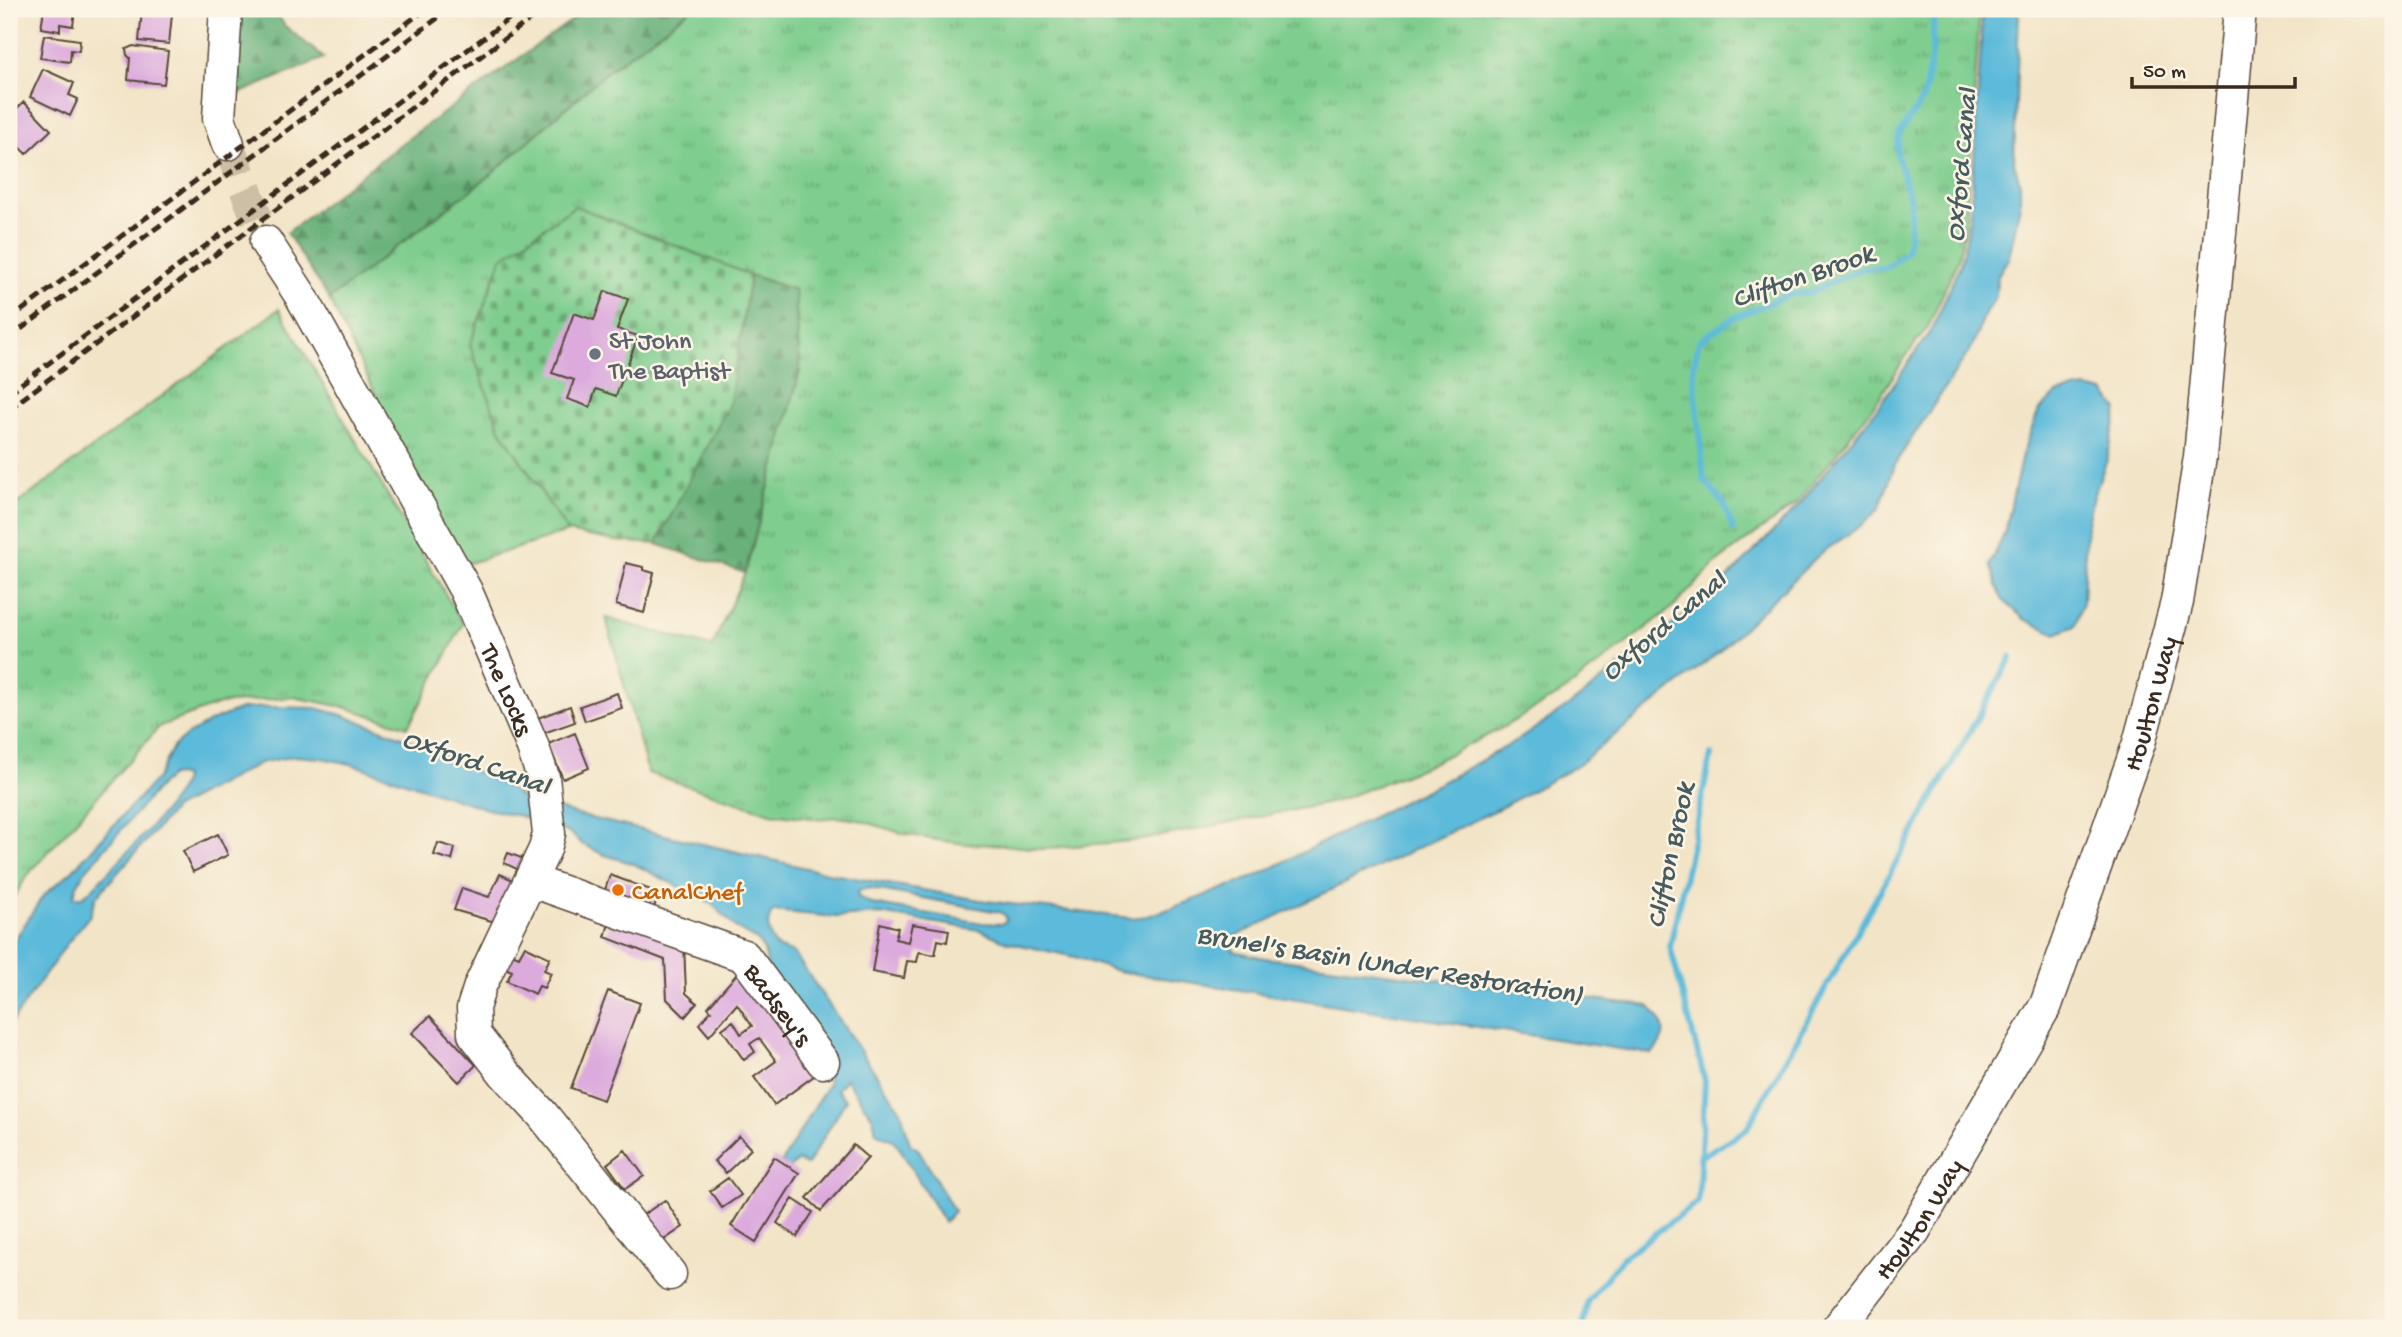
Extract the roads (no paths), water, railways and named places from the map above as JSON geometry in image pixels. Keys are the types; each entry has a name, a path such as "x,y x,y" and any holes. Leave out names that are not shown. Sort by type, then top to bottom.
{"street":[{"path":"226,9 219,118 228,144"},
{"name":"Houlton Way","path":"1838,1328 1914,1231 2046,1005 2139,743 2178,602 2200,457 2240,9"},
{"name":"The Locks","path":"266,243 301,296 466,591 531,742 544,784 549,834 531,881 480,986 473,1008 474,1034 670,1274"},
{"name":"Badsey's","path":"531,881 744,956 823,1062"}],"water":[{"path":"1983,9 2019,9 2014,163 2020,183 2020,205 2009,257 1997,277 1996,297 1986,311 1972,347 1896,462 1879,509 1863,524 1820,554 1721,650 1575,767 1502,807 1236,936 1233,951 1265,958 1649,1006 1664,1030 1661,1041 1651,1054 1117,971 1075,957 1007,942 980,930 880,914 836,917 773,911 768,929 776,947 794,953 901,1111 910,1144 919,1150 954,1211 944,1222 900,1149 893,1140 876,1132 873,1118 846,1079 837,1090 846,1100 807,1165 798,1161 789,1168 782,1162 828,1084 827,1066 769,971 764,950 757,940 737,929 711,903 634,864 602,854 582,844 570,833 351,764 294,756 260,763 175,808 96,897 90,915 9,1026 9,949 43,896 72,871 158,777 173,747 211,721 241,709 316,708 405,738 506,786 521,797 578,815 832,874 986,901 1131,918 1169,909 1254,877 1515,742 1577,700 1685,615 1735,571 1799,505 1876,410 1933,327 1960,265 1968,231","holes":["177,775 184,777 181,787 159,817 90,891 82,897 74,897 85,871 162,783","869,888 999,912 1006,916 1006,920 1002,924 982,923 872,904 858,897 858,891"]},
{"path":"2086,388 2104,392 2118,409 2107,460 2093,496 2086,527 2083,602 2075,626 2056,634 2024,619 2002,599 1990,565 2005,532 2022,455 2039,410 2058,393"}],"waterway":[{"name":"Clifton Brook","path":"1733,529 1724,504 1704,480 1693,368 1699,341 1733,318 1788,295 1811,292 1863,268 1886,268 1906,252 1910,231 1910,200 1897,152 1899,134 1923,99 1932,54 1934,9"},
{"path":"1700,1157 1746,1130 2011,658"},
{"name":"Clifton Brook","path":"1583,1328 1587,1302 1623,1257 1698,1202 1705,1081 1670,946 1711,755"}],"tunnel":[{"path":"228,144 266,242"}],"railway":[{"path":"9,320 426,9"},
{"path":"9,338 450,9"},
{"path":"9,393 522,9"},
{"path":"9,409 544,9"}],"place":[{"name":"St John The Baptist","path":"595,354"},
{"name":"CanalChef","path":"618,890"}],"water label":[{"name":"Oxford Canal","path":"1959,165"},
{"name":"Oxford Canal","path":"1662,624"},
{"name":"Oxford Canal","path":"477,760"},
{"name":"Brunel's Basin (Under Restoration)","path":"1390,962"}]}
